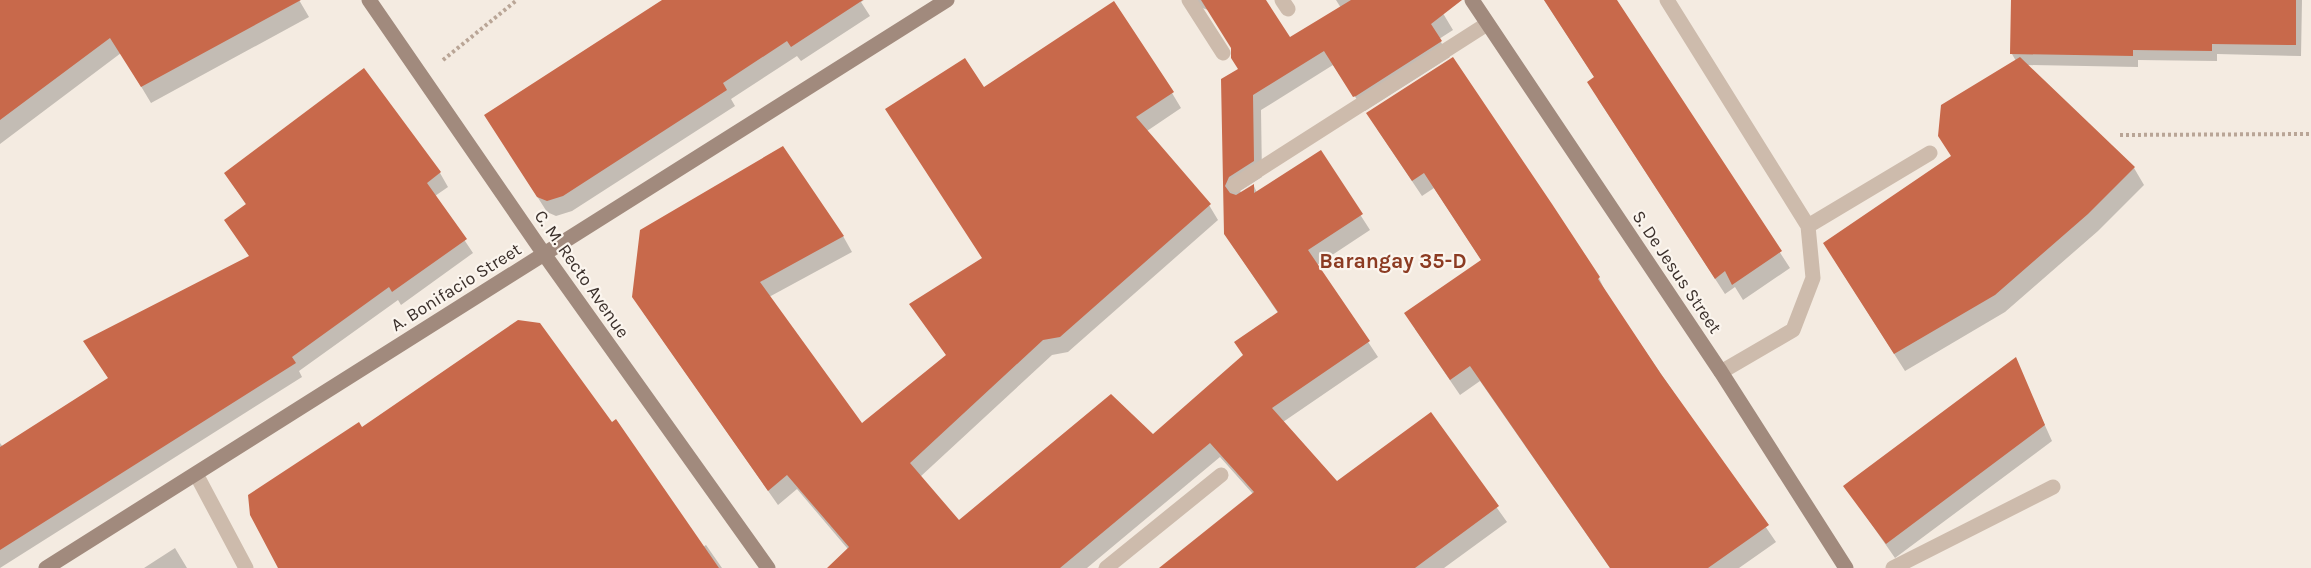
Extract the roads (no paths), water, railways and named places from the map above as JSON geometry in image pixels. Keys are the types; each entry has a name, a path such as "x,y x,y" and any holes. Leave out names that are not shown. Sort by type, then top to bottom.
{"street":[{"name":"C. M. Recto Avenue","path":"369,0 544,254 768,568"},
{"name":"A. Bonifacio Street","path":"46,568 947,0"},
{"path":"1189,0 1223,53"},
{"name":"S. De Jesus Street","path":"1472,0 1721,372 1846,568"},
{"path":"1667,0 1808,226 1813,278 1793,330 1721,372"},
{"path":"1235,185 1487,24"},
{"path":"1808,226 1930,153"},
{"path":"196,474 246,568"},
{"path":"1106,568 1221,475"},
{"path":"1893,568 2053,487"}],"district":[{"name":"Barangay 35-D","path":"1393,261"}]}
